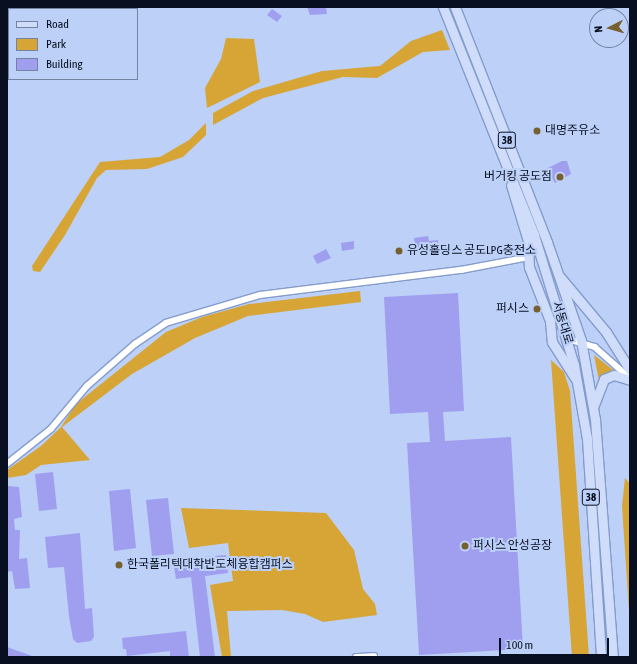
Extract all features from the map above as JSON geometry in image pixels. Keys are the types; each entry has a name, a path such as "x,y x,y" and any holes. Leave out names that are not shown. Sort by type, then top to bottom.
{"main road":[{"name":"서동대로","path":"442,7 509,168 567,339 578,384 587,439 601,657"},
{"name":"서동대로","path":"455,7 558,274 581,340 594,408 613,657"},
{"path":"509,168 513,201 530,257 529,267 550,321 552,342 578,384"},
{"path":"558,274 592,313 630,370"},
{"path":"594,408 604,379 614,375 630,379"}],"street":[{"path":"7,464 51,428 93,381 166,323 207,308 286,290 453,271 530,257"},
{"path":"567,339 581,340 595,347 630,379"},
{"path":"356,657 374,656"}],"green space":[{"path":"442,30 450,50 423,52 377,78 343,77 263,98 213,125 213,113 253,91 322,71 380,66 411,41"},
{"path":"226,38 254,39 260,82 207,108 205,88 221,59"},
{"path":"206,123 206,135 183,157 147,169 106,170 97,178 65,235 40,272 33,271 32,266 100,162 160,157 189,140"},
{"path":"360,291 361,302 248,316 195,338 132,374 62,427 90,460 41,465 26,475 7,478 7,470 41,446 61,427 76,404 166,332 202,317 249,304"},
{"path":"594,355 617,373 600,386"},
{"path":"551,360 564,372 570,391 589,657 572,657"},
{"path":"625,478 630,484 630,626 622,506"},
{"path":"181,508 326,513 354,550 363,589 375,604 377,615 323,622 305,614 282,610 227,611 231,657 222,657 210,585 233,581 228,543 189,548"}],"building":[{"path":"307,7 326,7 327,14 310,15"},
{"path":"272,9 282,16 277,22 267,15"},
{"path":"562,161 567,161 571,174 555,183 546,169"},
{"path":"428,236 429,241 438,240 439,249 416,252 414,238"},
{"path":"354,241 354,249 342,251 341,243"},
{"path":"326,249 331,258 317,264 313,256"},
{"name":"퍼시스 안성공장","path":"458,293 464,411 443,412 445,441 511,437 523,649 419,655 407,443 430,442 428,412 390,414 384,297"},
{"path":"53,472 57,509 39,511 35,474"},
{"path":"8,486 19,487 22,517 14,519 15,530 20,530 19,559 27,558 30,588 15,589 12,571 7,572"},
{"path":"130,489 136,548 114,551 109,491"},
{"path":"168,498 174,554 152,556 146,500"},
{"path":"80,533 85,609 92,608 94,637 91,641 77,643 73,639 69,616 64,567 48,568 45,537"},
{"path":"226,555 228,573 205,576 215,657 200,657 191,577 176,579 173,560"},
{"path":"186,631 189,657 170,657 170,651 127,656 126,649 123,649 122,638"},
{"path":"7,647 32,656 32,657 7,657"}],"place":[{"name":"대명주유소","path":"537,131"},
{"name":"버거킹 공도점","path":"560,177"},
{"name":"유성홀딩스 공도LPG충전소","path":"399,251"},
{"name":"퍼시스","path":"537,309"},
{"name":"퍼시스 안성공장","path":"465,546"},
{"name":"한국폴리텍대학반도체융합캠퍼스","path":"119,565"}]}
